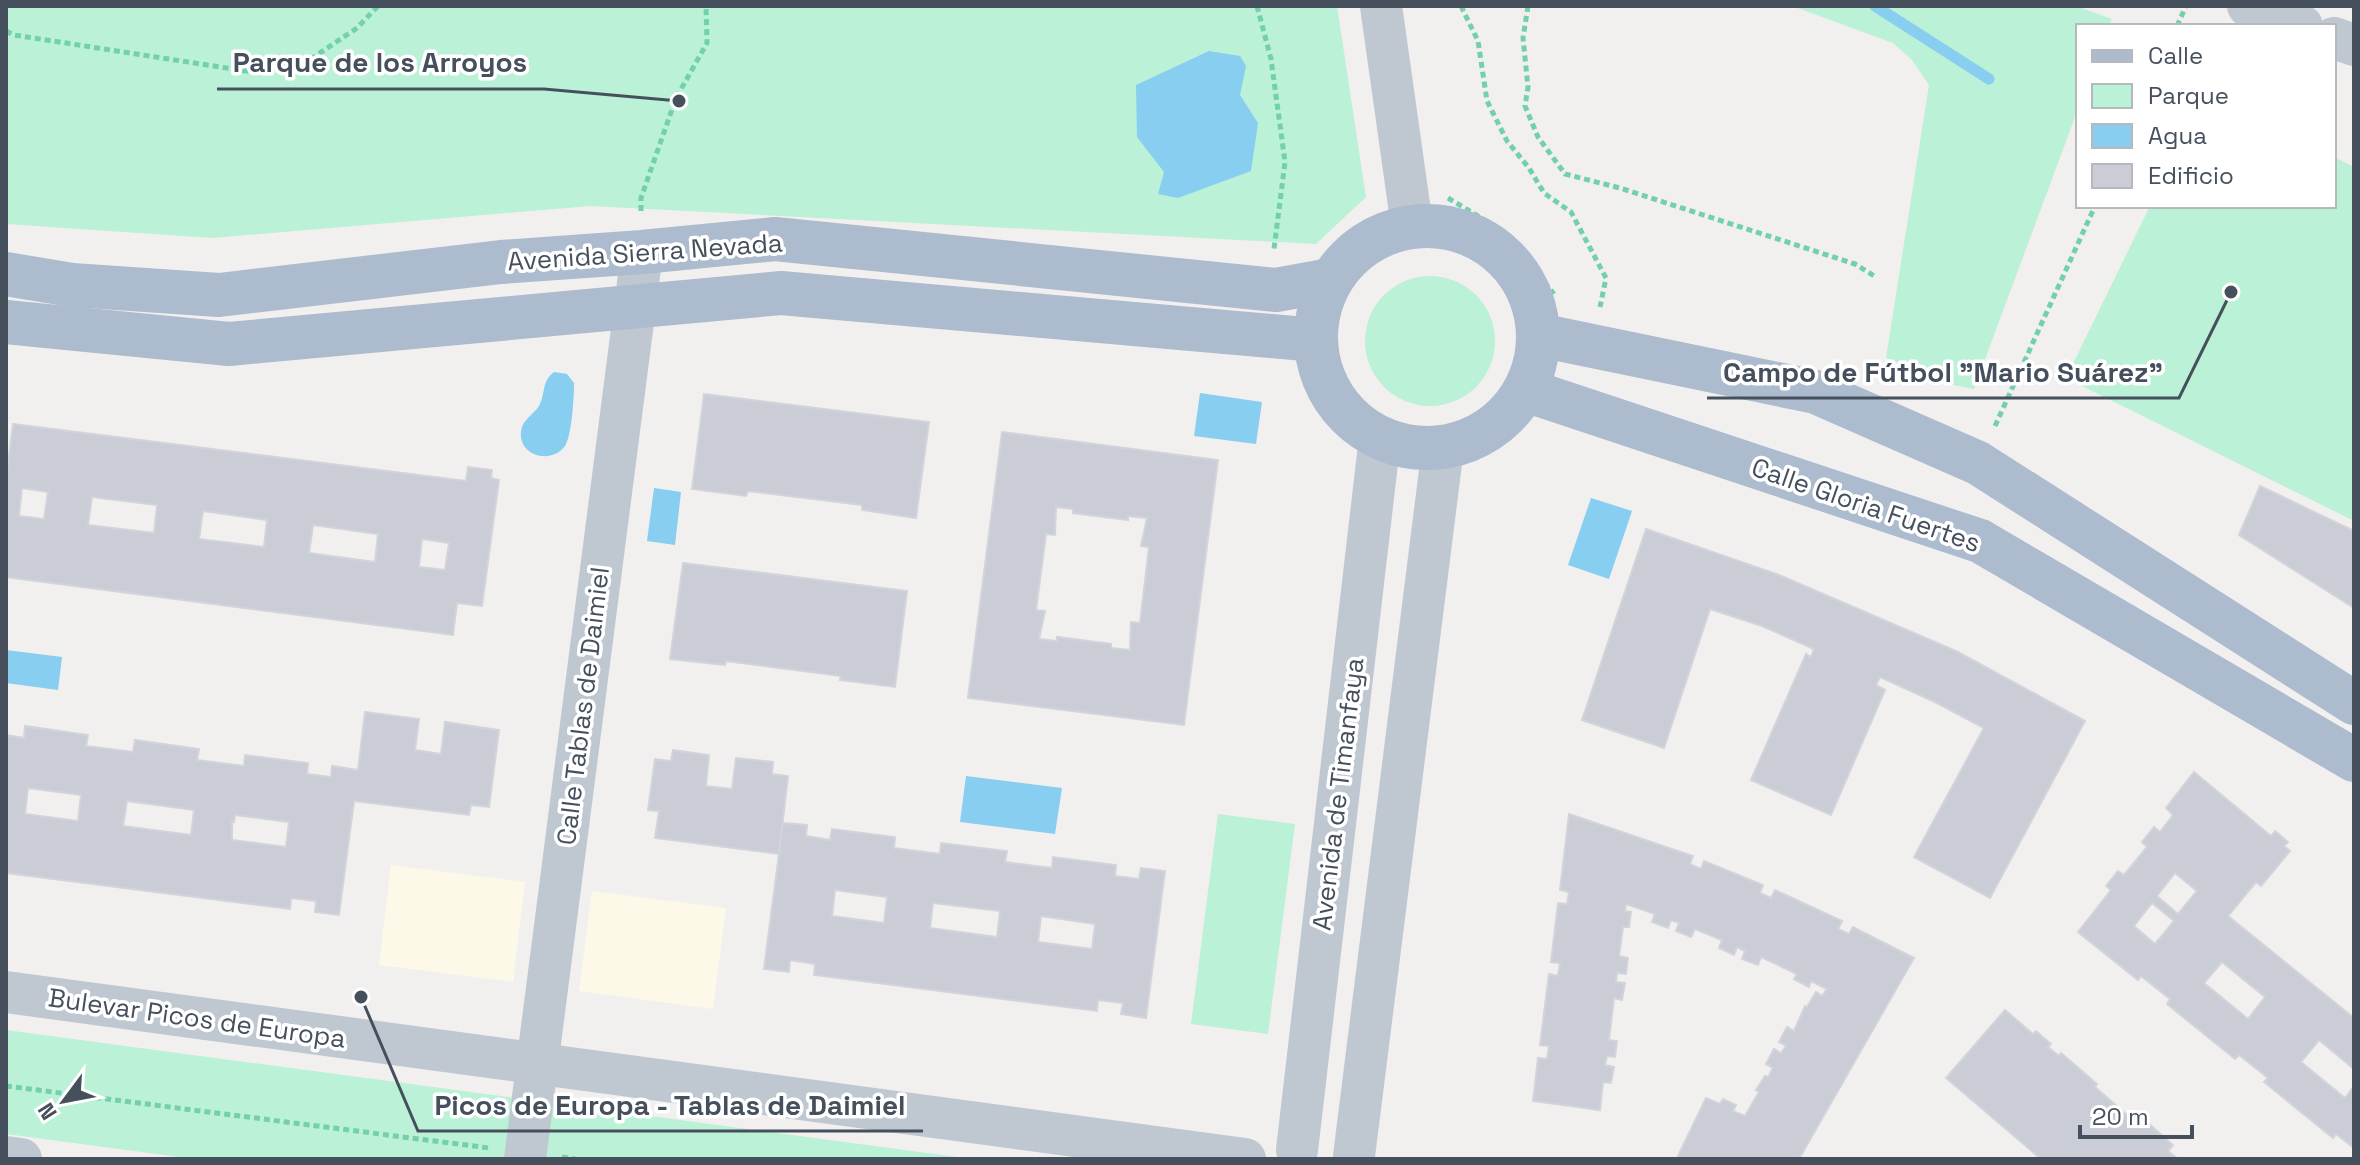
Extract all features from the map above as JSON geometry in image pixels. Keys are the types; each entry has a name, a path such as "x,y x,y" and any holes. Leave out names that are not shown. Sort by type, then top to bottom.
{"main road":[{"path":"1412,226 1444,227 1474,236 1501,254 1521,277 1534,306 1539,335 1535,364 1525,390 1504,418 1476,437 1443,447 1411,447 1380,437 1354,421 1334,398 1321,370 1316,340 1319,309 1331,280 1353,254 1380,236 1412,226"},
{"name":"Avenida Sierra Nevada","path":"6,274 72,285 219,295 501,262 775,239 1276,290 1331,280"},
{"name":"Avenida Sierra Nevada","path":"6,322 229,344 781,293 1316,340"},
{"path":"1539,335 1816,392 1978,463 2354,703"},
{"name":"Calle Gloria Fuertes","path":"1525,390 1980,541 2354,760"}],"street":[{"path":"1381,6 1412,226"},
{"path":"2248,6 2297,24"},
{"name":"Calle Tablas de Daimiel","path":"525,1156 642,252"},
{"name":"Avenida de Timanfaya","path":"1285,1155 1380,437"},
{"path":"1285,1155 1327,1149 1356,1158 1443,447"},
{"name":"Bulevar Picos de Europa","path":"6,992 537,1062 1170,1154 1245,1159"},
{"path":"6,1157 21,1159"}],"path":[{"path":"6,31 14,35 246,71 305,63 357,28 378,6"},
{"path":"642,252 641,198 676,98 707,43 706,6"},
{"path":"1257,6 1271,59 1285,162 1274,251"},
{"path":"1461,6 1478,41 1487,101 1507,141 1544,193 1571,212 1606,278 1601,307 1590,308"},
{"path":"1528,6 1523,38 1528,87 1525,106 1538,137 1565,174 1620,188 1840,259 1876,277"},
{"path":"1444,195 1503,231 1552,294 1566,302"},
{"path":"1978,463 2094,208"},
{"path":"6,1086 525,1156 575,1159"}],"shaded area":[{"path":"391,865 525,882 513,982 379,965"},
{"path":"592,891 726,908 713,1009 579,991"}],"green space":[{"path":"6,6 1337,6 1366,197 1316,244 590,206 212,238 6,224"},
{"path":"1792,6 2076,6 2112,19 2110,24 2076,24 2076,114 1974,389 1944,383 1886,358 1929,85 1912,60 1893,43"},
{"path":"2336,158 2354,167 2354,521 2066,378 2149,208 2336,208"},
{"path":"1430,276 1455,281 1476,295 1490,316 1495,341 1490,366 1476,387 1455,401 1430,406 1405,401 1384,387 1370,366 1365,341 1370,316 1384,295 1405,281"},
{"path":"1218,814 1295,824 1268,1034 1191,1024"},
{"path":"6,1030 972,1159 194,1159 6,1134"}],"water":[{"path":"1209,51 1240,56 1246,66 1240,95 1258,123 1251,171 1178,198 1158,194 1164,172 1137,137 1136,85"},
{"path":"554,372 567,374 574,383 569,433 565,446 559,452 537,455 525,447 521,431 539,406 545,384"},
{"path":"1200,393 1262,402 1256,444 1194,436"},
{"path":"654,488 681,492 675,545 647,541"},
{"path":"1591,498 1632,511 1609,579 1568,565"},
{"path":"6,650 62,657 58,690 6,683"},
{"path":"966,776 1062,788 1055,834 960,822"}],"building":[{"path":"704,394 929,422 916,518 862,510 862,505 748,491 746,496 692,489"},
{"path":"13,424 466,481 468,467 492,470 491,478 499,480 482,606 457,603 453,635 6,577 6,481","holes":["22,488 48,492 44,519 19,516","92,497 157,505 154,533 88,525","203,511 267,520 264,547 199,539","313,525 378,534 375,562 309,553","422,539 449,543 445,570 419,567"]},
{"path":"1002,432 1218,460 1184,725 968,698","holes":["1056,507 1073,509 1073,513 1128,520 1128,516 1147,518 1141,546 1149,547 1140,623 1131,622 1130,650 1111,648 1111,644 1057,637 1057,641 1039,639 1045,611 1036,610 1046,534 1055,535"]},
{"path":"2260,486 2354,531 2354,608 2239,535"},
{"path":"1646,529 1779,575 1958,652 2085,721 1990,898 1914,857 1984,728 1880,677 1876,685 1885,690 1831,815 1751,780 1806,654 1811,657 1814,649 1762,626 1710,609 1664,748 1582,720"},
{"path":"683,563 907,591 895,687 840,680 841,676 726,661 725,665 670,659"},
{"path":"365,712 419,719 415,750 441,754 445,722 499,730 489,807 471,805 469,815 354,801 339,915 315,912 316,901 291,898 290,909 7,873 6,735 24,738 25,726 88,735 86,746 133,752 135,740 199,749 197,760 244,766 245,755 308,763 307,774 331,777 332,766 358,770","holes":["28,788 81,795 78,821 25,814","127,801 194,810 191,835 123,826","235,815 289,822 286,847 232,840"]},
{"path":"673,750 709,755 706,786 732,789 736,758 773,762 772,774 788,776 779,854 655,838 659,811 648,810 655,759 671,761"},
{"path":"2194,772 2271,836 2275,831 2288,842 2284,846 2290,851 2261,886 2256,882 2228,916 2354,1018 2354,1069 2319,1040 2301,1062 2345,1098 2354,1086 2354,1148 2336,1134 2333,1138 2264,1082 2268,1078 2239,1055 2235,1059 2167,1004 2170,999 2141,976 2138,980 2078,932 2111,890 2106,886 2118,871 2124,875 2147,847 2142,842 2154,827 2160,832 2173,815 2166,808","holes":["2175,873 2197,891 2178,914 2157,896","2152,903 2174,921 2155,944 2134,926","2222,962 2265,997 2248,1019 2204,983"]},
{"path":"1569,814 1693,856 1690,864 1701,869 1704,861 1763,885 1760,893 1771,898 1775,890 1842,921 1838,929 1849,934 1853,927 1914,958 1799,1159 1677,1158 1706,1098 1720,1104 1723,1099 1736,1105 1733,1111 1745,1116 1759,1092 1756,1090 1773,1068 1766,1064 1774,1049 1781,1053 1786,1046 1779,1042 1787,1027 1794,1031 1805,1006 1816,992 1822,996 1827,989 1811,981 1809,987 1794,979 1797,974 1761,957 1758,965 1742,959 1745,951 1737,947 1734,955 1719,948 1722,940 1695,929 1691,937 1676,931 1679,923 1671,920 1668,928 1652,922 1655,914 1626,904 1625,911 1631,912 1629,927 1623,927 1619,956 1628,958 1626,974 1617,973 1616,982 1625,983 1622,1000 1614,998 1609,1040 1617,1041 1615,1057 1607,1056 1605,1065 1614,1067 1611,1083 1603,1082 1600,1110 1533,1101 1538,1058 1547,1059 1549,1046 1540,1045 1549,974 1558,976 1560,963 1551,962 1558,903 1567,904 1569,892 1560,890"},
{"path":"783,823 807,825 806,836 830,840 832,829 895,837 894,848 940,854 941,843 1007,851 1005,862 1052,868 1053,857 1116,865 1115,876 1139,879 1141,868 1165,871 1146,1018 1121,1014 1123,1003 1098,1000 1097,1011 814,975 815,964 790,960 789,972 764,969","holes":["835,890 887,897 884,923 832,916","933,903 1000,911 997,937 930,928","1041,916 1095,924 1092,949 1038,942"]},
{"path":"2005,1010 2033,1034 2036,1031 2051,1044 2048,1047 2059,1056 2061,1053 2097,1084 2095,1087 2142,1128 2147,1122 2173,1145 2168,1151 2178,1159 2041,1159 1946,1078"}],"waterway":[{"path":"1875,6 1989,79"}],"place":[{"name":"Parque de los Arroyos","path":"679,101"},
{"name":"Campo de Fútbol \"Mario Suárez\"","path":"2231,292"},
{"name":"Picos de Europa - Tablas de Daimiel","path":"361,997"}]}
